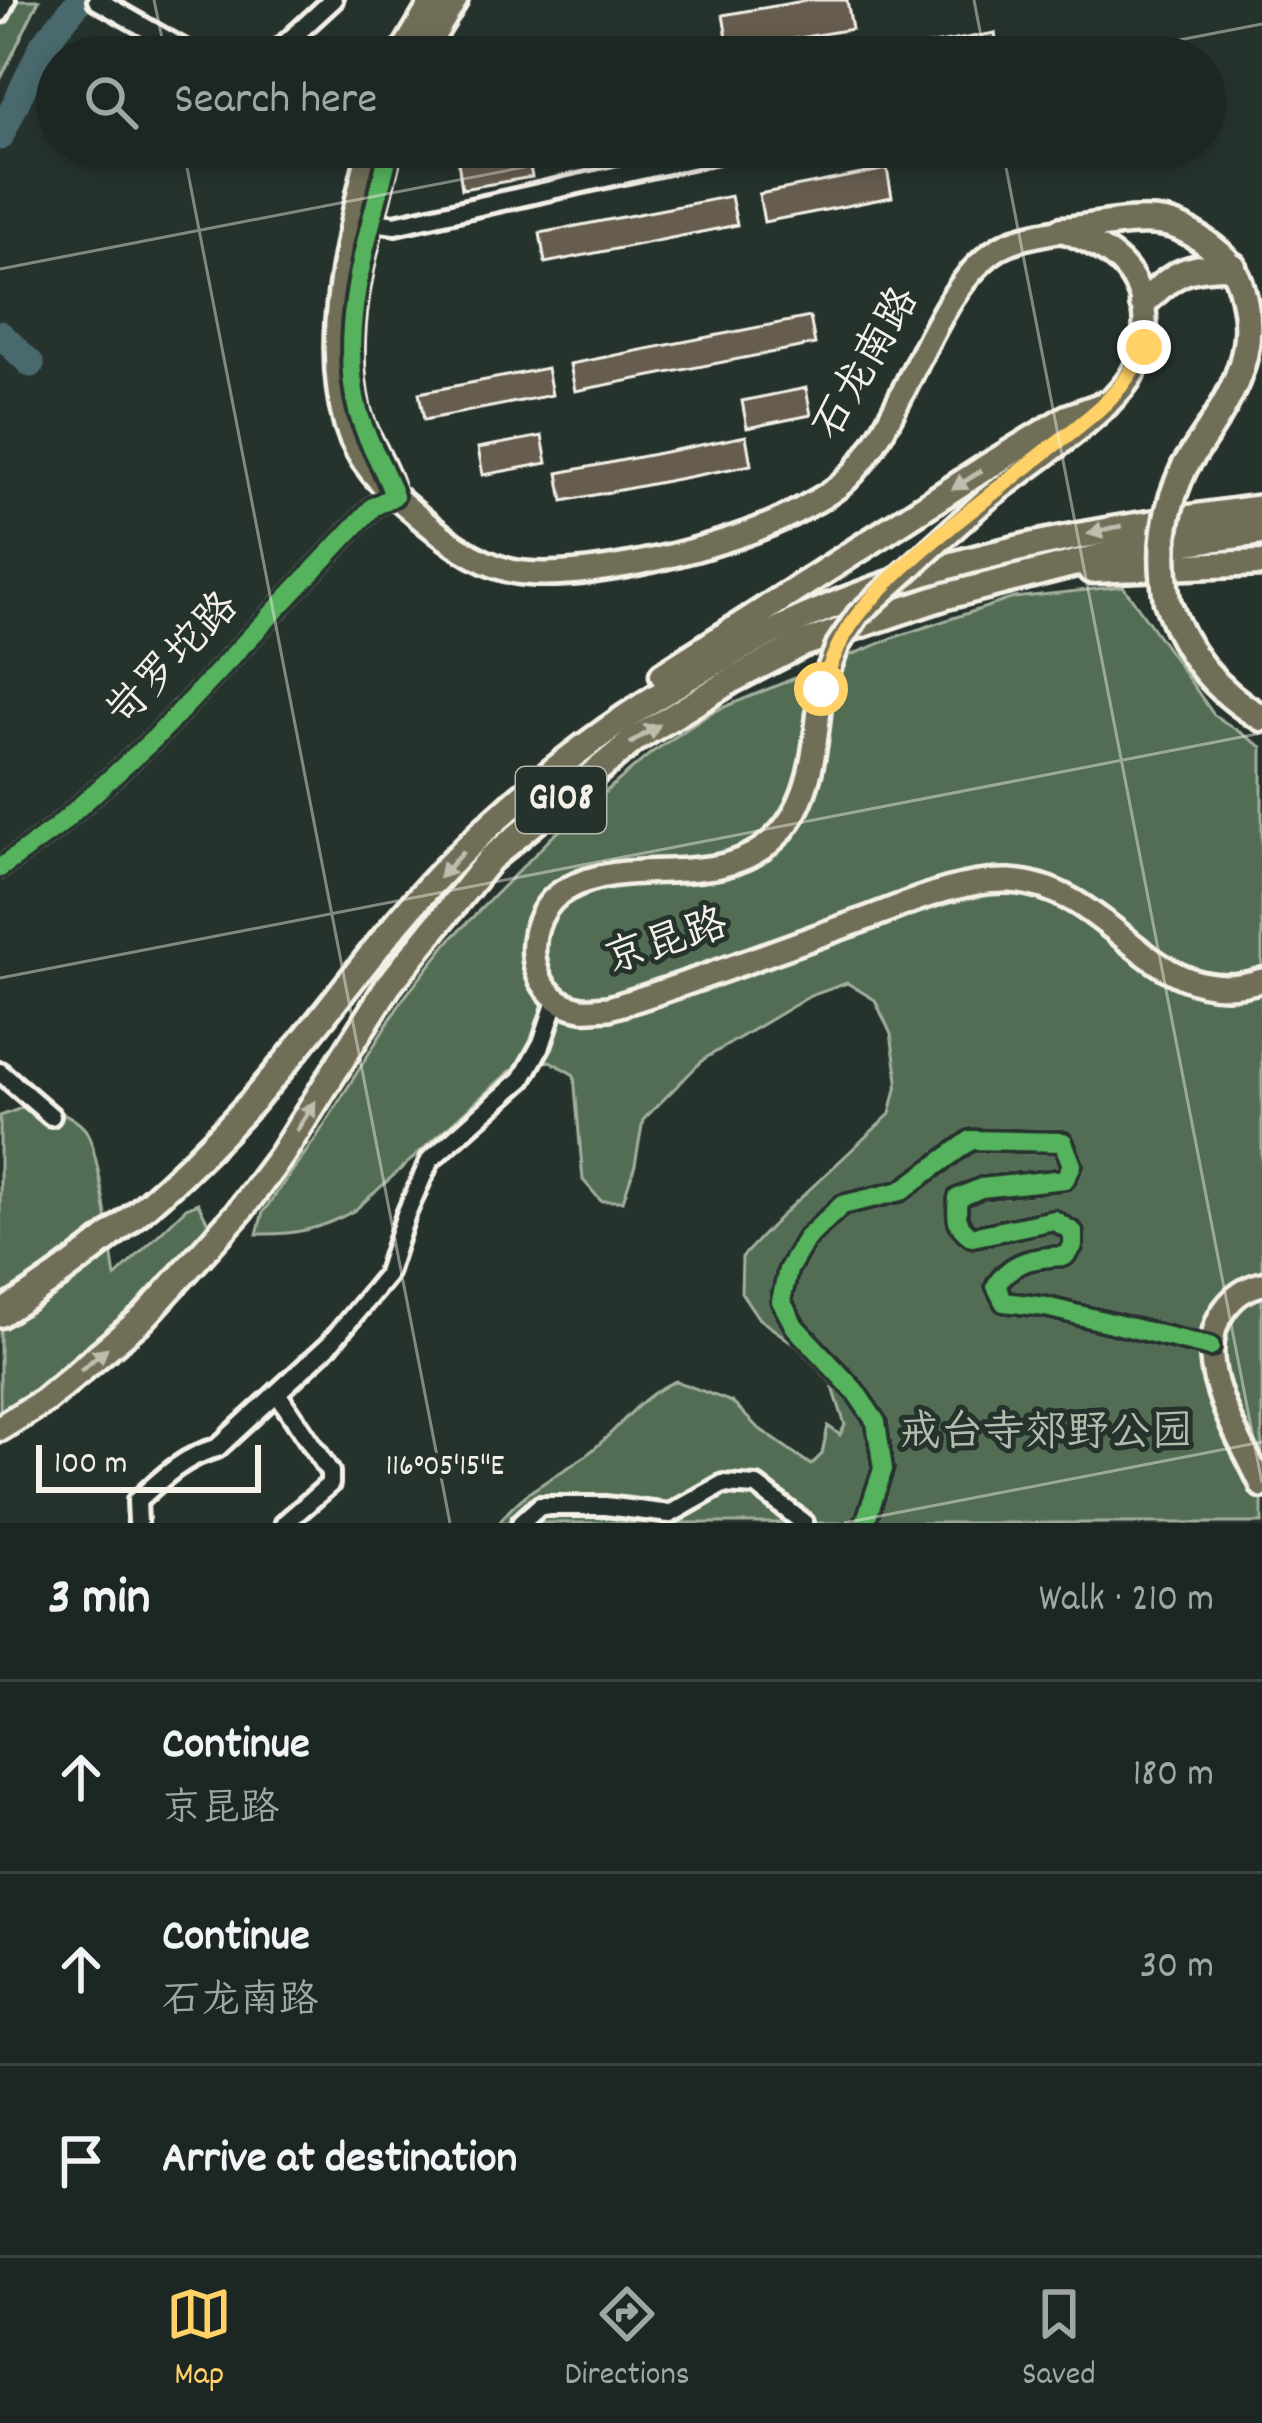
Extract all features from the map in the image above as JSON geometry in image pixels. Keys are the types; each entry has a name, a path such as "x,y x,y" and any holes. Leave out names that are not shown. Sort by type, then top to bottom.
{"highway":[{"path":"1062,230 1104,212 1144,207 1170,211 1221,238 1247,274 1247,352 1237,382 1191,470 1170,497 1161,536 1180,633 1203,670 1234,700 1262,718"},
{"path":"1143,304 1180,271 1199,266 1247,274"},
{"path":"536,785 554,754 616,707 985,468 1067,418 1106,404"},
{"name":"G108","path":"0,1314 72,1267 162,1194 250,1103 458,855 536,785 624,718 800,619 947,566 1125,526 1262,508"},
{"name":"G108","path":"0,1428 44,1401 143,1317 239,1212 281,1156 388,986 490,859 634,740 802,644 946,596 1127,550 1262,532"},
{"path":"1029,574 1262,563"},
{"path":"1173,599 1213,663 1262,704"}],"main road":[{"path":"412,36 433,0"},
{"path":"434,36 455,0"},
{"name":"石龙南路","path":"363,220 368,168"},
{"name":"石龙南路","path":"382,168 363,220 340,310 341,396 353,444 376,481 449,543 508,570 569,576 626,566 725,538 790,515 846,481 874,442 952,299 978,267 1001,246 1062,230"},
{"path":"1062,230 1124,262 1143,304 1144,347 1133,373 1106,404"},
{"name":"京昆路","path":"1106,404 985,500 858,615 838,645 821,689 806,787 778,836 754,854 724,865 568,887 548,902 535,926 531,953 541,978 557,998 580,1009 609,1008 936,894 1006,881 1069,896 1166,970 1188,981 1221,987 1262,980"},
{"path":"1262,1284 1237,1294 1215,1325 1210,1348 1225,1402 1262,1486"}],"street":[{"path":"0,13 6,0"},
{"path":"97,0 160,36"},
{"path":"294,36 333,0"},
{"path":"363,220 395,225 650,168"},
{"name":"岢罗坨路","path":"0,868 122,769 373,507 394,496"},
{"path":"138,1523 137,1502 171,1470 217,1448 328,1345 386,1276 430,1160 522,1079 542,1042 557,998"},
{"path":"0,1072 52,1116"},
{"path":"866,1523 884,1469 876,1422 855,1391 795,1327 782,1301 788,1270 806,1239 842,1204 901,1191 971,1140 1063,1142 1072,1165 1065,1179 981,1188 958,1198 956,1220 972,1237 1054,1220 1073,1232 1073,1246 1065,1256 1038,1257 1006,1269 996,1286 1004,1302 1046,1307 1210,1348"},
{"path":"277,1393 330,1472 330,1484 285,1523"},
{"path":"521,1523 540,1506 605,1506 670,1514 723,1484 757,1486 804,1523"}],"green space":[{"path":"0,0 39,0 0,80"},
{"name":"戒台寺郊野公园","path":"1123,586 1214,715 1262,747 1262,1523 499,1523 527,1495 605,1439 649,1397 676,1381 732,1402 757,1427 811,1465 822,1454 828,1426 840,1435 845,1425 832,1384 807,1353 759,1319 741,1292 742,1257 890,1114 898,1080 891,1034 875,1000 847,983 810,996 704,1059 643,1120 623,1201 601,1201 583,1180 574,1075 550,1061 510,1071 355,1210 308,1230 257,1234 263,1212 316,1138 403,999 449,941 552,837 651,753 712,712 895,637 1014,598"},
{"path":"32,1104 73,1119 89,1138 115,1277 186,1208 198,1203 208,1223 166,1280 116,1330 0,1411 0,1116"}],"building":[{"path":"809,0 847,0 852,29 811,36 727,36 723,15"},
{"path":"459,168 530,168 532,177 462,189"},
{"path":"887,169 892,197 764,222 759,194"},
{"path":"731,196 737,225 545,263 540,233"},
{"path":"810,317 815,344 575,391 570,364"},
{"path":"547,368 552,395 424,420 419,393"},
{"path":"806,388 811,415 747,428 742,401"},
{"path":"542,436 547,463 483,475 478,448"},
{"path":"746,436 751,465 563,501 558,473"}],"waterway":[{"path":"50,36 80,0"},
{"path":"0,137 36,60"},
{"path":"0,334 31,364"}],"cycle path":[{"path":"0,868 57,827 155,738 373,507 394,496 358,411 351,345 359,278 385,168"},
{"path":"865,1523 883,1469 876,1422 855,1391 795,1327 781,1301 788,1270 806,1239 842,1205 901,1191 971,1140 1063,1142 1072,1165 1065,1179 981,1188 958,1198 958,1220 972,1237 1054,1220 1073,1232 1073,1246 1065,1256 1025,1262 1002,1277 996,1286 1004,1302 1046,1307 1210,1347"}],"route":[{"path":"821,689 838,645 858,615 985,500 1106,404 1133,373 1144,347"}]}
